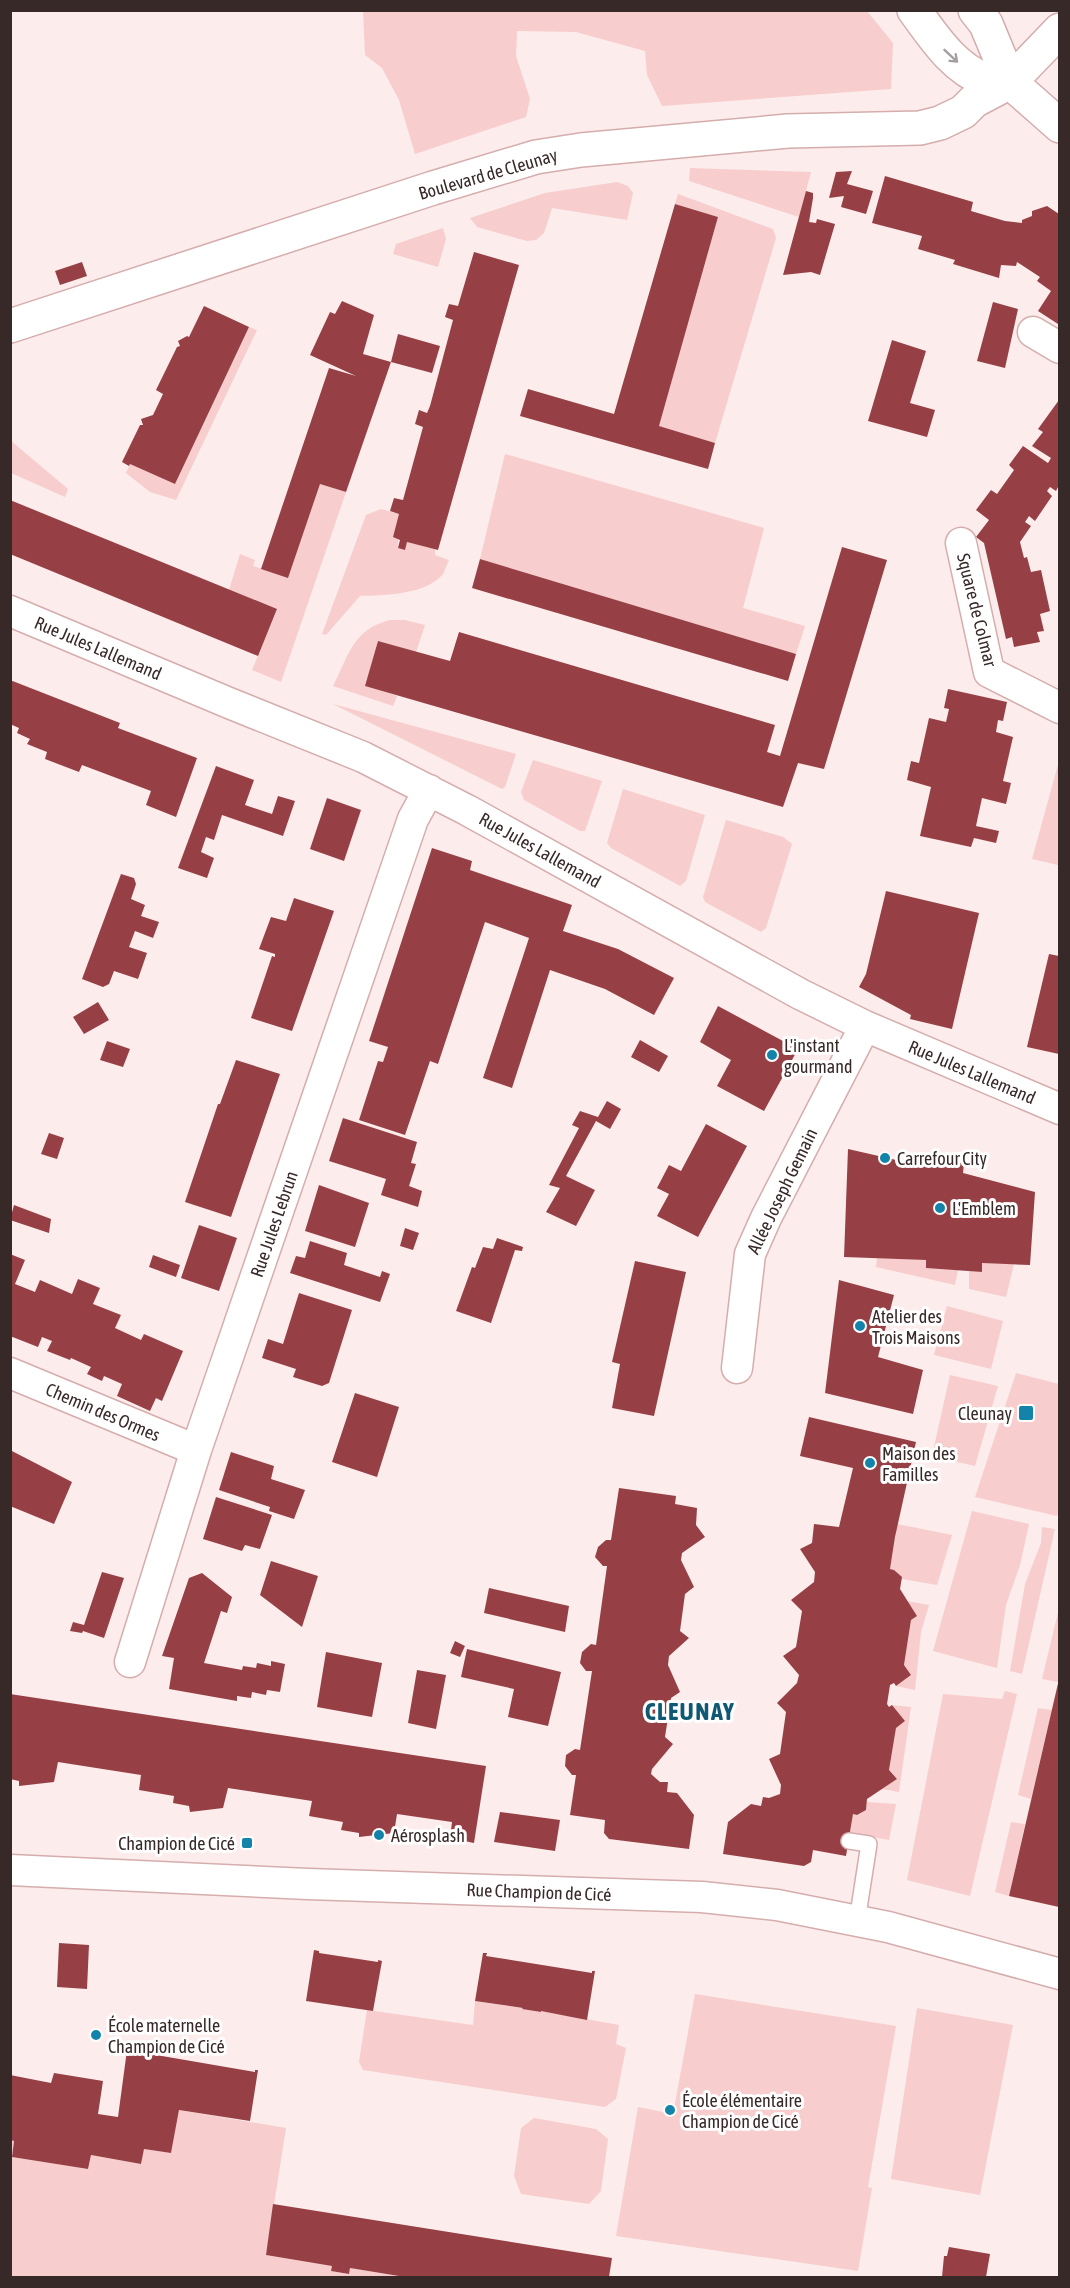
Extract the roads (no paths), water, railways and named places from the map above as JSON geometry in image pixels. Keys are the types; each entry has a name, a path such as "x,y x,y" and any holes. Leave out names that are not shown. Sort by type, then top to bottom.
{"main road":[{"path":"914,10 948,54 966,69 986,80 1010,82"},
{"path":"975,10 986,24 1010,82 1059,126"},
{"name":"Boulevard de Cleunay","path":"10,326 433,188 536,157 581,150 788,131 920,128 940,123 956,116 974,101 1010,82 1059,30"}],"street":[{"path":"1032,332 1059,348"},
{"name":"Square de Colmar","path":"961,543 989,672 1059,708"},
{"name":"Rue Jules Lallemand","path":"10,611 363,757 429,790 800,994 865,1026 1059,1110"},
{"name":"Rue Jules Lebrun","path":"130,1662 196,1450 413,819 429,790"},
{"name":"Allée Joseph Gemain","path":"737,1368 750,1254 865,1026"},
{"name":"Chemin des Ormes","path":"10,1373 196,1450"},
{"name":"Rue Champion de Cicé","path":"10,1870 308,1884 702,1897 777,1905 888,1927 1059,1974"}],"lane":[{"path":"849,1840 869,1844 857,1922"}],"place":[{"name":"L'instant gourmand","path":"772,1055"},
{"name":"Carrefour City","path":"885,1158"},
{"name":"L'Emblem","path":"940,1208"},
{"name":"Atelier des Trois Maisons","path":"860,1326"},
{"name":"Cleunay","path":"1026,1413"},
{"name":"Maison des Familles","path":"870,1463"},
{"name":"Aérosplash","path":"379,1835"},
{"name":"Champion de Cicé","path":"247,1843"},
{"name":"École maternelle Champion de Cicé","path":"96,2035"},
{"name":"École élémentaire Champion de Cicé","path":"670,2110"}],"district":[{"name":"CLEUNAY","path":"690,1711"}]}
